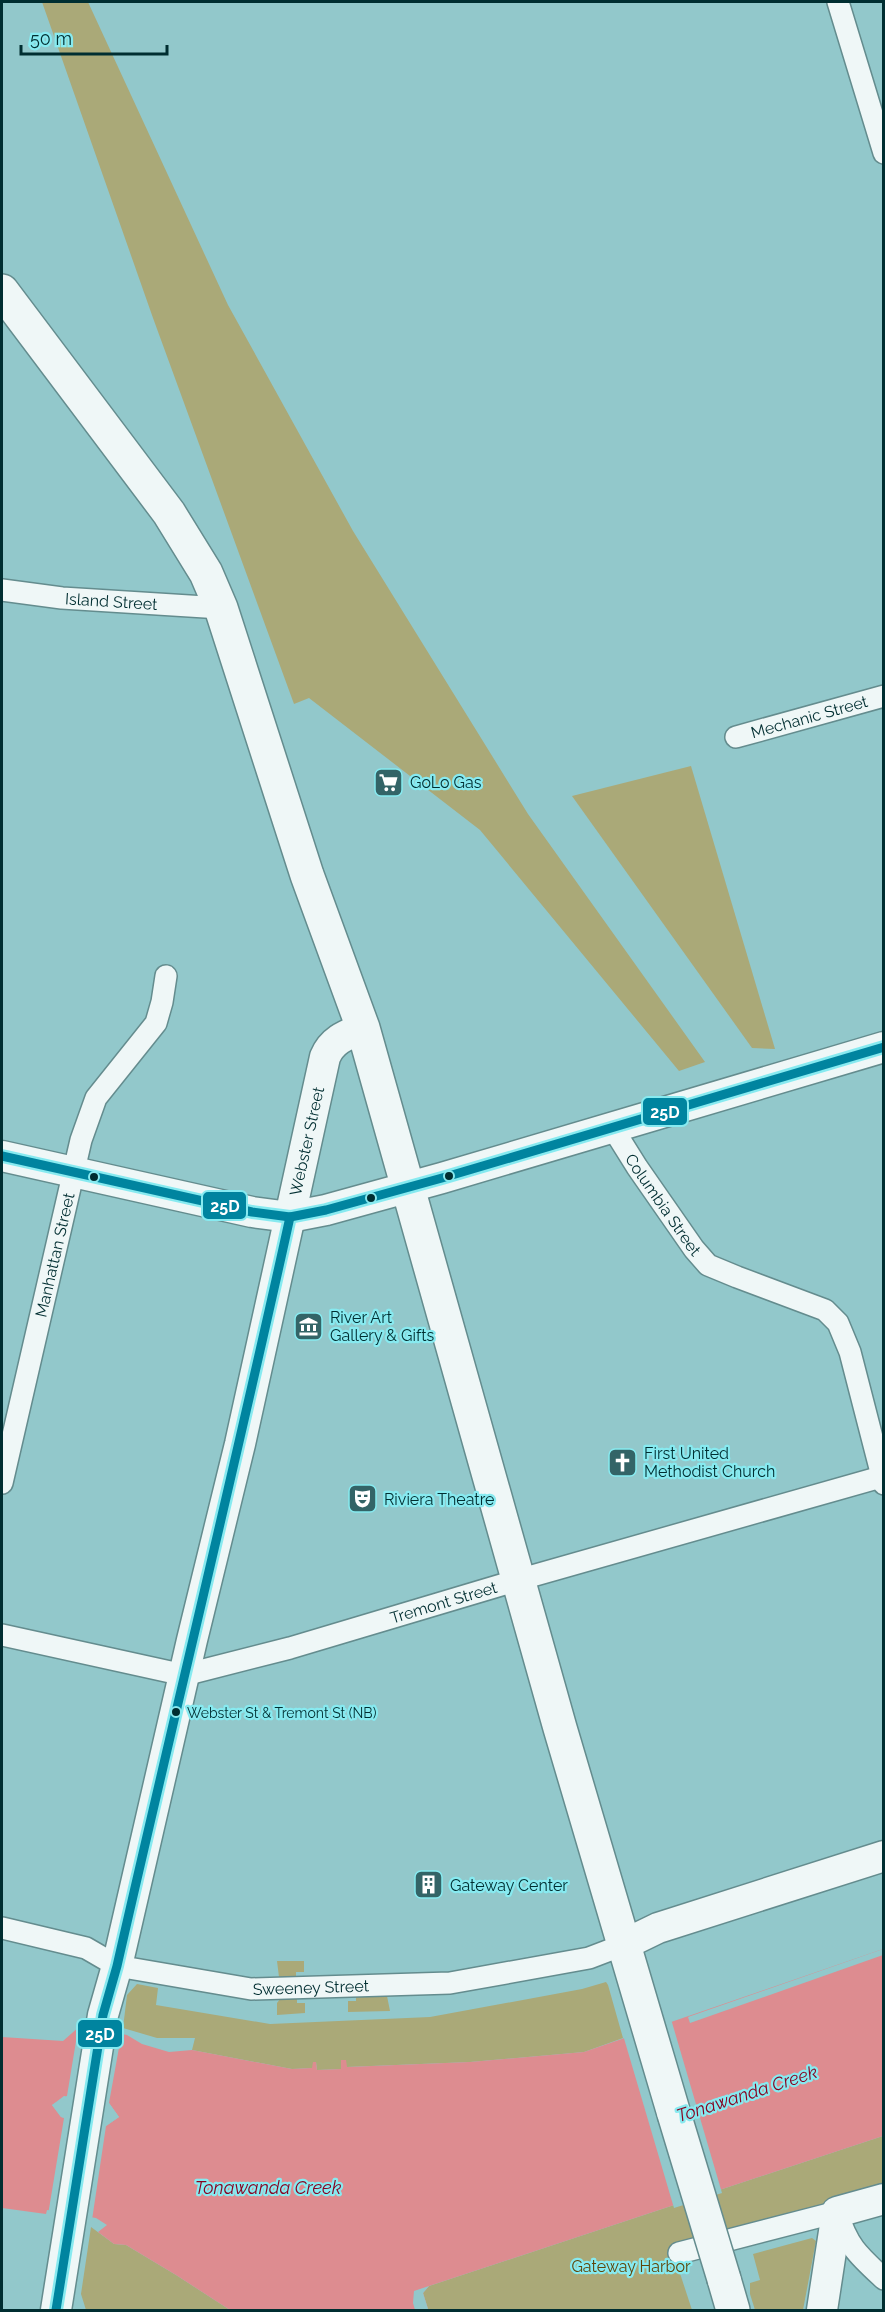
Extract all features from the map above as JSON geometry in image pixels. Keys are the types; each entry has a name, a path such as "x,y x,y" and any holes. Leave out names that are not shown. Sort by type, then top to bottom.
{"main road":[{"path":"2,291 169,513 206,573 221,608 307,875 363,1028 406,1188 623,1945 733,2310"}],"street":[{"path":"838,2 884,153"},
{"name":"Island Street","path":"2,590 62,598 221,608"},
{"name":"Mechanic Street","path":"736,737 884,696"},
{"name":"Manhattan Street","path":"2,1483 81,1140 96,1098 156,1023 166,976"},
{"name":"Webster Street","path":"56,2310 103,2016 117,1966 240,1444 328,1049 342,1036 363,1028"},
{"path":"2,1156 74,1174 252,1212 290,1216 326,1210 406,1188 884,1047"},
{"name":"Columbia Street","path":"612,1127 694,1249 708,1264 825,1310 838,1323 848,1344 883,1479"},
{"name":"Tremont Street","path":"2,1635 184,1675 290,1648 518,1580 883,1479"},
{"path":"623,1945 658,1928 884,1856"},
{"name":"Sweeney Street","path":"2,1928 86,1948 117,1966 251,1989 450,1983 589,1959 623,1945"},
{"path":"679,2253 884,2199"},
{"path":"837,2212 844,2235 855,2252 884,2279"},
{"path":"822,2310 837,2212"}],"green space":[{"path":"42,2 88,2 228,305 353,531 528,814 705,1062 679,1071 480,830 309,698 294,704 153,318"},
{"path":"691,766 775,1049 752,1048 572,796"},
{"path":"277,1961 304,1961 304,1972 296,1972 296,1977 279,1977"},
{"path":"606,1982 623,2038 584,2052 470,2062 346,2067 346,2060 342,2069 317,2070 316,2062 313,2068 292,2069 192,2050 195,2038 157,2038 123,2028 127,1995 137,1984 158,1988 156,2005 270,2024 430,2017 582,1989"},
{"path":"356,1996 387,1996 390,2011 348,2012 348,2001 356,2001"},
{"path":"280,1999 297,1999 297,2003 305,2003 305,2013 277,2015 277,2003"},
{"name":"Gateway Harbor","path":"883,2136 883,2188 671,2246 692,2310 423,2310 428,2309 423,2293 429,2286"},
{"path":"91,2227 114,2244 126,2245 230,2310 86,2310 81,2294"},
{"path":"812,2238 816,2241 803,2310 755,2310 750,2294 750,2283 760,2280 753,2254"}],"water":[{"name":"Tonawanda Creek","path":"883,1949 883,2136 429,2286 423,2293 428,2309 230,2310 126,2245 114,2244 98,2232 107,2225 96,2218 47,2210 46,2214 2,2208 2,2037 63,2041 80,2026 127,2035 142,2044 169,2052 192,2050 292,2069 312,2068 313,2062 316,2062 317,2070 341,2069 341,2060 346,2060 347,2067 470,2062 584,2052","holes":["64,2096 109,2103 119,2117 106,2126 61,2117 52,2105"]}],"pier":[{"path":"883,1949 883,1955 690,2023 688,2017"},
{"path":"671,2019 722,2193 674,2208 623,2035"},
{"path":"79,2023 122,2031 109,2103 119,2117 106,2126 92,2220 48,2215 64,2118 52,2105 67,2096","holes":["65,2099 107,2106 115,2116 105,2123 62,2114 56,2105"]},
{"path":"429,2286 423,2293 428,2309 415,2310 414,2291"}],"transit line":[{"name":"25D","path":"2,1156 252,1212 290,1217 326,1210 442,1178 884,1047"},
{"name":"25D","path":"56,2310 103,2015 117,1966 290,1217"}],"place":[{"name":"GoLo Gas","path":"389,782"},
{"name":"River Art Gallery & Gifts","path":"309,1326"},
{"name":"First United Methodist Church","path":"623,1462"},
{"name":"Riviera Theatre","path":"363,1499"},
{"name":"Webster St & Tremont St (NB)","path":"176,1712"},
{"name":"Gateway Center","path":"429,1885"}]}
